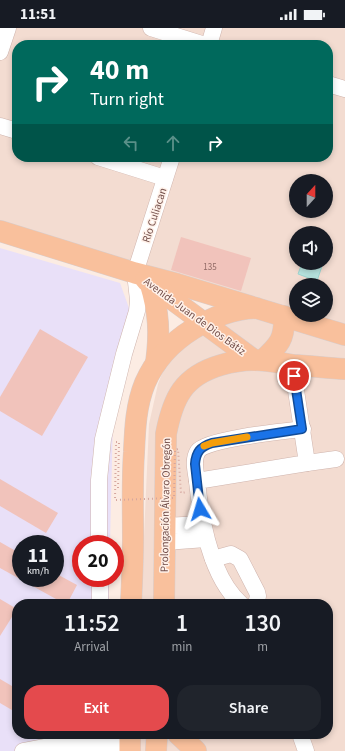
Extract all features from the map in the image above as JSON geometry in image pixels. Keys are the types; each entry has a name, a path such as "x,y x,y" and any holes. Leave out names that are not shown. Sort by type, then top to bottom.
{"main road":[{"name":"Avenida Juan de Dios Bátiz","path":"0,231 143,278 177,284 345,335"},
{"name":"Avenida Juan de Dios Bátiz","path":"143,278 203,323 258,360"},
{"path":"143,278 156,302 159,322 156,363"},
{"path":"131,599 133,538 132,487 135,424 141,395 146,382 156,363 175,343 203,323 232,311 256,308"},
{"path":"258,360 275,349 281,340 285,329 284,316"},
{"name":"Prolongación Álvaro Obregón","path":"164,599 166,434 172,409 178,396 188,382 198,374 211,368 239,361 258,360 345,369"},
{"path":"156,751 157,739"},
{"path":"183,739 196,751"}],"street":[{"path":"0,52 8,28"},
{"path":"151,28 189,40"},
{"path":"210,40 214,28"},
{"path":"333,85 345,89"},
{"path":"0,126 12,130"},
{"path":"114,162 165,178"},
{"name":"Río Culiacan","path":"143,278 165,178 170,162"},
{"path":"99,535 99,480 103,439 124,354 138,311 143,278"},
{"path":"292,364 307,463"},
{"path":"236,599 221,576 213,559 204,532 192,487 197,452 205,446 227,441 302,429"},
{"path":"192,487 307,463 336,459"},
{"path":"165,534 204,532"},
{"path":"213,559 231,554 240,559 257,592 257,599"},
{"path":"100,587 100,599"},
{"path":"302,739 306,751"},
{"path":"23,751 91,740 130,743"}],"path":[{"path":"118,488 119,442 116,442 114,500 174,498 175,450 178,449 180,492 192,487"}],"shaded area":[{"path":"0,28 345,28 345,751 134,751 135,739 333,739 333,599 141,599 149,424 158,384 169,355 183,335 254,308 0,228"},
{"path":"0,248 120,283 138,333 113,418 110,535 72,535 72,587 109,587 109,599 12,599 12,739 105,739 105,751 0,751"}],"water":[{"path":"299,270 321,270 318,278 309,278 298,274"}],"building":[{"path":"181,237 251,258 241,291 171,270"},
{"path":"40,329 88,357 42,436 0,411 0,397"},
{"path":"0,479 58,513 46,533 0,506"},
{"path":"0,542 12,549 12,575 0,568"},
{"path":"64,578 72,582 72,587 76,587 70,599 56,599 34,587 64,587"},
{"path":"0,599 12,606 12,617 0,636"},
{"path":"0,679 12,686 12,710 0,703"}],"slow traffic":[{"path":"204,446 212,443 247,437"}],"route":[{"path":"200,509 195,464 197,452 201,448 212,443 302,429 294,376"}]}
